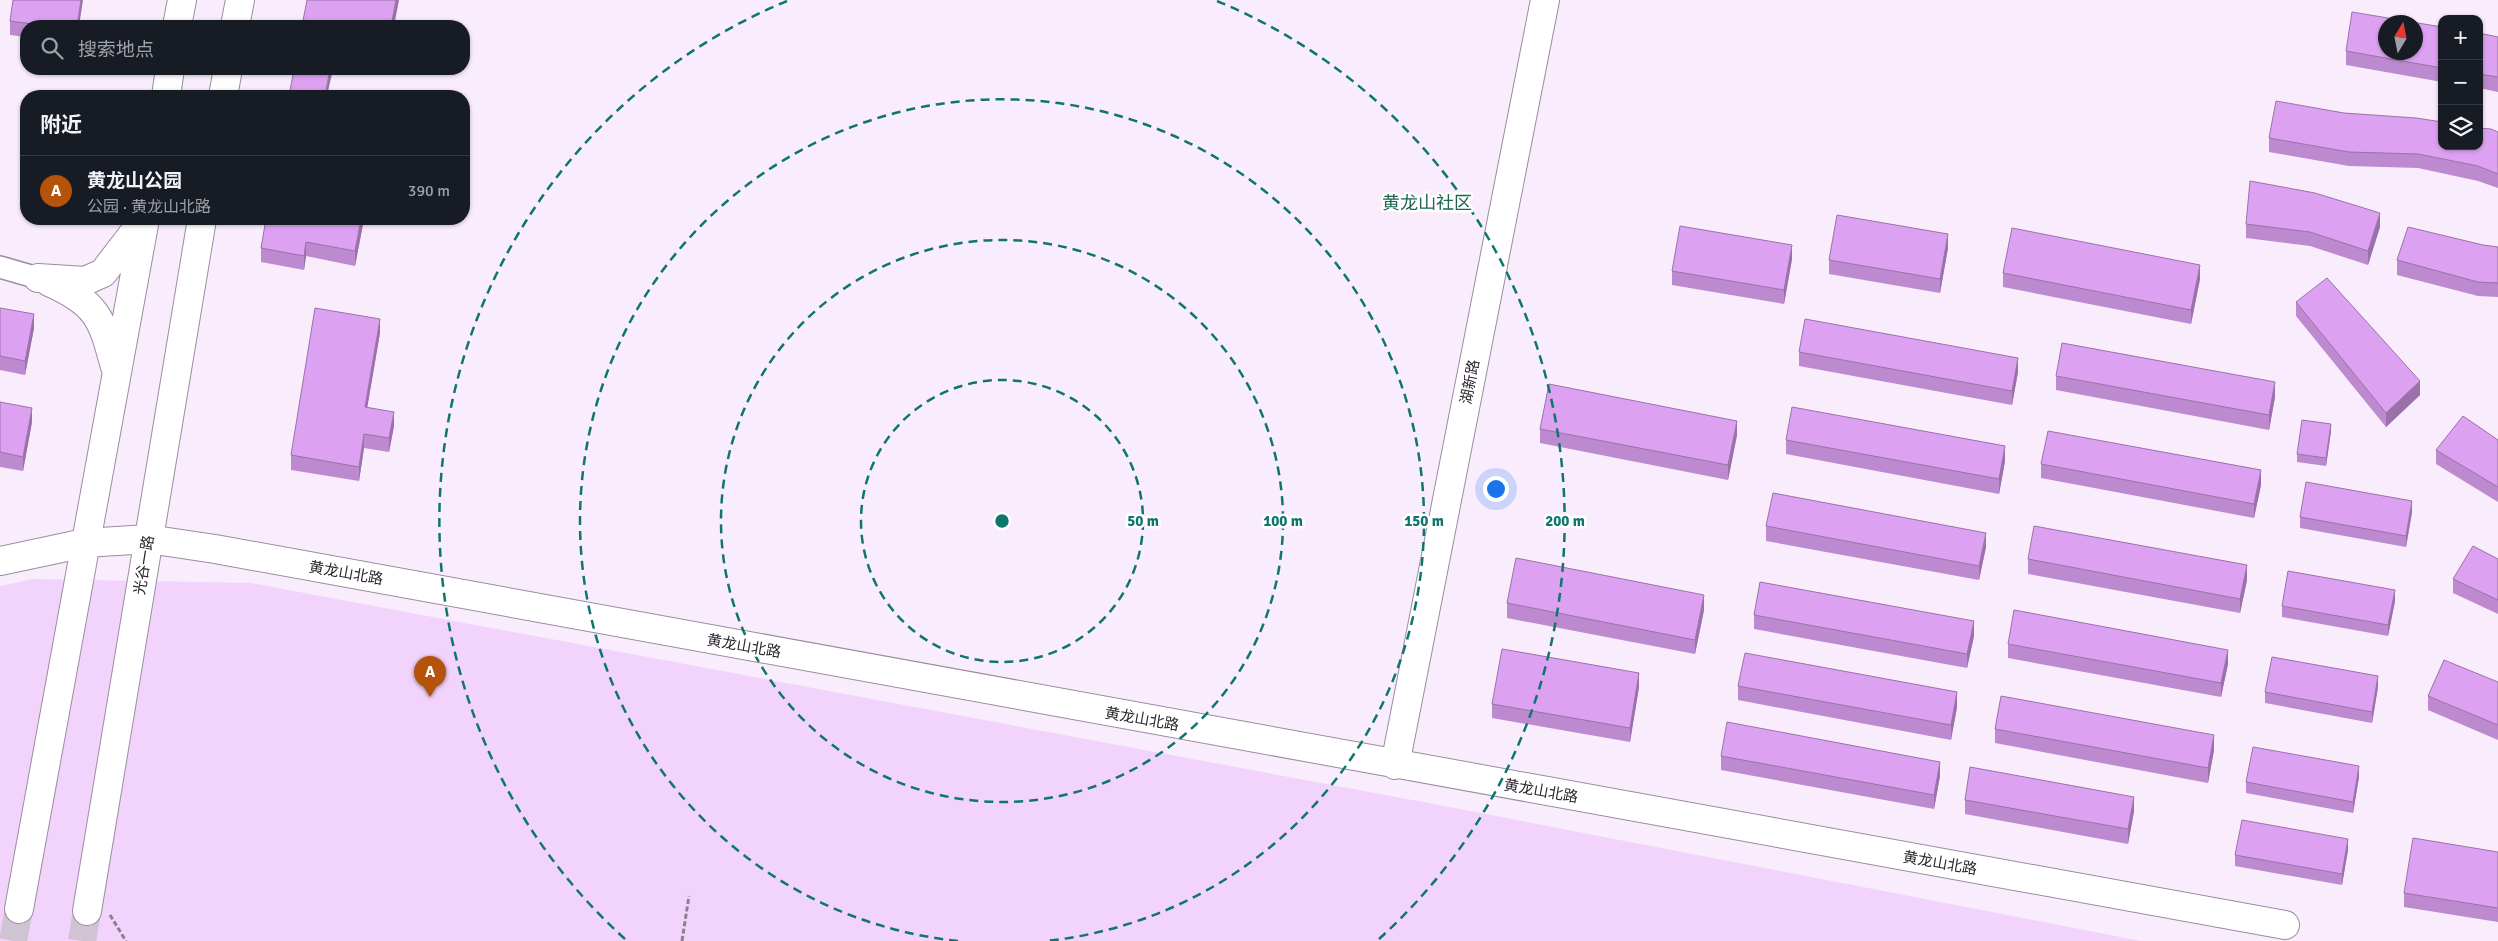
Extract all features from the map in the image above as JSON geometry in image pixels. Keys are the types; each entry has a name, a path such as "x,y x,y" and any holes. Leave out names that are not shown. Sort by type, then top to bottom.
{"street":[{"path":"179,20 182,0"},
{"path":"236,20 240,0"},
{"name":"湖新路","path":"1395,765 1545,0"},
{"path":"167,90 169,75"},
{"path":"224,90 227,75"},
{"path":"38,278 85,281 104,273 140,225"},
{"path":"19,908 144,225"},
{"name":"光谷一路","path":"97,910 148,539 201,225"},
{"path":"0,267 38,278 70,291 90,304 106,335 117,375"},
{"name":"黄龙山北路","path":"0,561 85,544 148,539 215,549 1395,765 2284,925"}],"path":[{"path":"682,941 689,896"},
{"path":"97,910 126,941"}],"shaded area":[{"path":"33,579 251,583 1455,808 2141,941 0,941 0,586"}],"building":[{"path":"13,0 81,0 78,20 10,21"},
{"path":"307,0 396,0 392,20 303,20"},
{"path":"2352,12 2378,16 2378,57 2346,51"},
{"path":"2423,24 2438,26 2438,67 2397,60 2423,60"},
{"path":"2483,34 2498,37 2498,77 2483,75"},
{"path":"293,75 329,75 326,90 290,90"},
{"path":"2276,101 2344,113 2438,121 2438,150 2483,150 2483,128 2491,129 2498,132 2498,174 2478,166 2418,154 2349,152 2269,138"},
{"path":"2250,181 2315,193 2380,213 2368,251 2310,232 2246,224"},
{"path":"1837,215 1948,234 1940,279 1829,260"},
{"path":"265,225 360,225 355,251 306,242 304,256 261,248"},
{"path":"1680,226 1792,245 1784,290 1672,271"},
{"path":"2408,227 2498,247 2498,283 2478,282 2397,260"},
{"path":"2012,228 2200,265 2191,310 2003,273"},
{"path":"2327,278 2420,381 2386,413 2296,302"},
{"path":"0,308 34,314 25,361 0,356"},
{"path":"315,308 380,319 365,407 394,412 389,438 364,434 359,467 291,455"},
{"path":"1805,319 2018,358 2012,391 1799,352"},
{"path":"2062,343 2275,382 2269,415 2056,376"},
{"path":"1549,384 1737,421 1728,465 1540,429"},
{"path":"0,402 32,408 23,457 0,452"},
{"path":"1792,407 2005,446 1999,479 1786,440"},
{"path":"2463,416 2498,440 2498,487 2436,450"},
{"path":"2302,420 2331,424 2326,458 2297,454"},
{"path":"2048,431 2261,470 2254,504 2041,464"},
{"path":"2306,482 2412,501 2406,536 2300,517"},
{"path":"1773,493 1986,533 1979,566 1766,526"},
{"path":"2034,526 2247,565 2240,599 2028,559"},
{"path":"2473,546 2498,559 2498,600 2453,579"},
{"path":"1516,558 1704,595 1695,640 1507,603"},
{"path":"2288,571 2395,590 2388,625 2282,606"},
{"path":"1760,582 1974,621 1967,654 1754,615"},
{"path":"2014,610 2228,650 2221,683 2008,644"},
{"path":"1502,649 1639,673 1630,728 1492,704"},
{"path":"1745,653 1957,692 1951,725 1738,686"},
{"path":"2272,657 2378,676 2372,712 2265,692"},
{"path":"2444,660 2498,682 2498,725 2428,696"},
{"path":"2001,696 2214,735 2208,768 1995,729"},
{"path":"1727,722 1940,762 1934,795 1721,756"},
{"path":"2253,747 2359,766 2353,802 2246,782"},
{"path":"1970,767 2134,797 2128,829 1965,800"},
{"path":"2242,820 2348,839 2342,874 2235,855"},
{"path":"2413,838 2498,852 2498,908 2404,893"}],"tunnel":[{"path":"13,941 19,909"},
{"path":"82,941 87,911"}],"place":[{"name":"黄龙山公园","path":"430,697"}],"district":[{"name":"黄龙山社区","path":"1427,203"}]}
